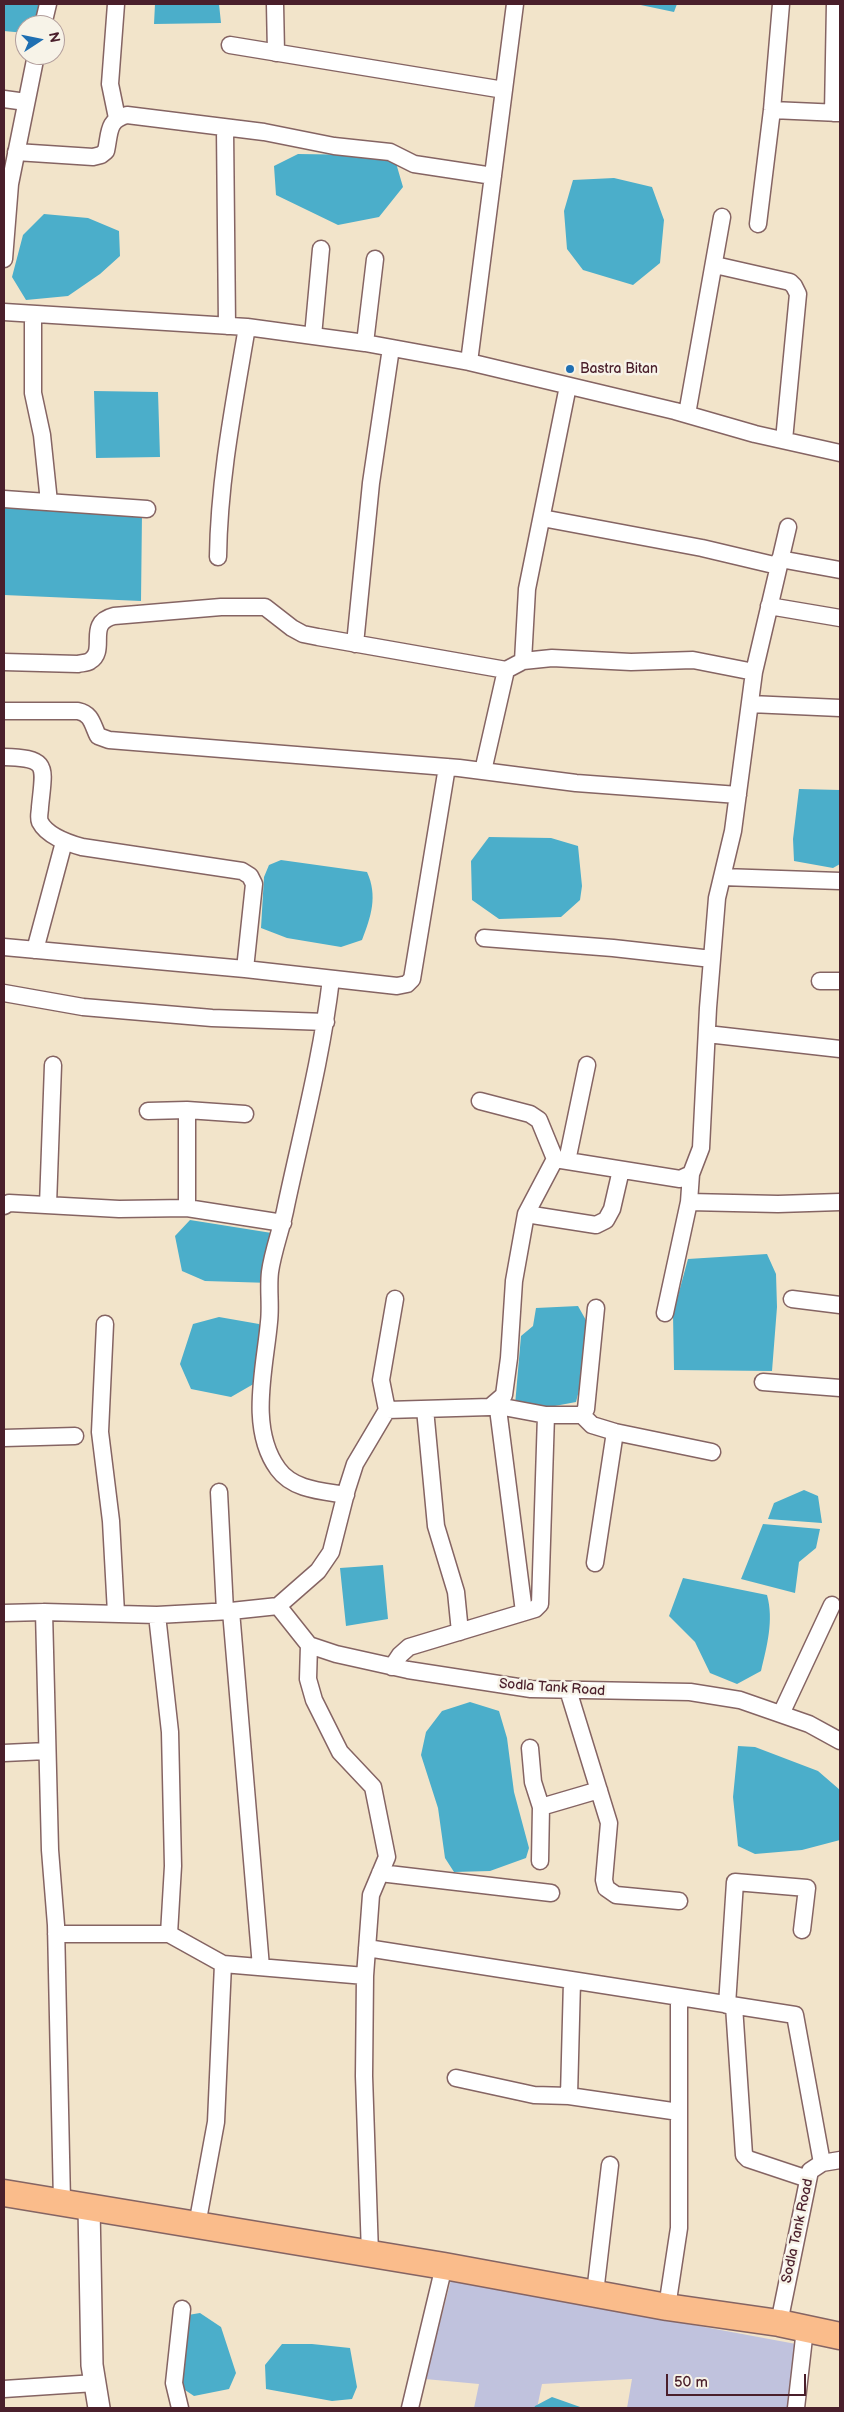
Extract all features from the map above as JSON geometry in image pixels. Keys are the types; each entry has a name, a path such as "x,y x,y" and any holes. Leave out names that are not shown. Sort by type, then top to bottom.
{"main road":[{"path":"4,2192 444,2266 667,2307 778,2323 840,2336"}],"street":[{"path":"116,4 110,84 117,118"},
{"path":"275,4 276,53"},
{"path":"468,362 515,4"},
{"path":"758,224 772,110 781,4"},
{"path":"772,110 837,113 835,4"},
{"path":"230,46 504,90"},
{"path":"4,259 10,184 34,65"},
{"path":"4,99 26,102"},
{"path":"16,152 93,157 101,155 106,151 111,124 117,118 127,114 226,129 264,132 319,144 390,152 414,164 493,176"},
{"path":"226,129 227,326"},
{"path":"687,414 722,218"},
{"path":"313,336 320,249"},
{"path":"365,343 374,259"},
{"path":"715,265 790,282 798,294 784,440"},
{"path":"4,312 247,327 365,343 468,362 687,414 784,440 840,452"},
{"path":"33,314 33,392 42,435 49,502"},
{"path":"218,557 219,512 224,463 247,327"},
{"path":"355,644 371,483 391,348"},
{"path":"523,661 527,589 568,386"},
{"path":"4,499 147,509"},
{"path":"542,518 779,562 840,570"},
{"path":"665,1313 689,1202 691,1174 702,1148 707,1034 718,898 733,831 754,672 788,526"},
{"path":"769,606 840,618"},
{"path":"4,662 78,664 90,661 95,654 100,623 104,618 221,607 266,607 302,634 506,670 523,661 552,658 631,662 693,660 754,672"},
{"path":"483,771 506,670"},
{"path":"750,704 840,708"},
{"path":"4,711 78,711 86,713 91,719 98,736 109,740 447,767 576,783 738,795"},
{"path":"4,757 30,758 42,766 43,777 39,819 43,826 64,842 82,848 242,872 250,876 254,884 245,969"},
{"path":"4,947 245,969 331,980 397,986 407,984 412,979 447,767"},
{"path":"35,950 64,842"},
{"path":"722,877 840,881"},
{"path":"484,938 613,948 712,959"},
{"path":"331,980 326,1022 283,1223 270,1271 270,1319 260,1393 265,1447 278,1469 290,1482 317,1491 346,1495"},
{"path":"820,981 840,981"},
{"path":"4,994 83,1007 212,1018 326,1022"},
{"path":"707,1034 840,1049"},
{"path":"48,1205 53,1065"},
{"path":"524,1612 498,1404 504,1395 509,1358 514,1281 526,1214 561,1160 587,1065"},
{"path":"480,1101 530,1114 539,1120 561,1160"},
{"path":"187,1110 187,1208"},
{"path":"148,1111 187,1110 245,1114"},
{"path":"561,1160 680,1179 691,1174"},
{"path":"526,1214 596,1225 606,1220 612,1209 621,1170"},
{"path":"689,1202 778,1204 840,1202"},
{"path":"4,1206 9,1203 119,1209 187,1208 283,1223"},
{"path":"4,1614 44,1612 157,1614 228,1611 278,1606 318,1571 331,1552 355,1464 387,1410 381,1380 395,1299"},
{"path":"792,1299 840,1305"},
{"path":"582,1415 586,1409 596,1308"},
{"path":"105,1324 100,1432 111,1520 116,1614"},
{"path":"763,1382 840,1388"},
{"path":"387,1410 490,1407 498,1404 546,1415 582,1415 592,1425 615,1432 712,1452"},
{"path":"425,1409 436,1526 456,1592 460,1632"},
{"path":"392,1666 400,1655 410,1647 536,1609 541,1599 546,1415"},
{"path":"595,1563 615,1432"},
{"path":"4,1438 74,1436"},
{"path":"219,1492 228,1611 261,1967"},
{"path":"781,1714 832,1605"},
{"path":"278,1606 309,1645 308,1679 326,1726 340,1752 373,1787 387,1857 371,1895 366,1948 364,2076 370,2254"},
{"path":"44,1612 50,1850 56,1934 62,2202"},
{"path":"157,1614 170,1732 173,1866 169,1934"},
{"name":"Sodla Tank Road","path":"309,1645 336,1654 392,1666 531,1689 690,1692 740,1700 809,1724 840,1741"},
{"path":"568,1690 609,1823 604,1880 606,1888 616,1895 679,1901"},
{"path":"530,1748 533,1782 541,1807 540,1861"},
{"path":"4,1754 47,1751"},
{"path":"541,1807 599,1790"},
{"path":"380,1873 551,1893"},
{"path":"802,1930 807,1888 734,1882 731,2005 744,2155 748,2159 808,2179"},
{"path":"56,1934 169,1934 224,1964 365,1976"},
{"path":"366,1948 679,1998 795,2014 822,2162"},
{"path":"197,2225 216,2122 224,1964"},
{"path":"569,2096 572,1981"},
{"path":"667,2307 679,2228 679,1998"},
{"path":"456,2078 534,2095 569,2096 679,2112"},
{"name":"Sodla Tank Road","path":"778,2323 810,2171 822,2162 840,2160"},
{"path":"595,2293 610,2165"},
{"path":"89,2207 92,2365 99,2408"},
{"path":"410,2408 444,2266"},
{"path":"180,2408 174,2383 182,2309"},
{"path":"796,2408 805,2330"},
{"path":"4,2389 95,2383"}],"shaded area":[{"path":"451,2280 796,2344 788,2408 627,2408 632,2379 542,2384 537,2408 474,2408 479,2384 425,2379"}],"water":[{"path":"4,4 45,4 43,15 15,15 15,32 4,31"},
{"path":"155,4 219,4 221,23 154,24"},
{"path":"636,4 677,4 674,12"},
{"path":"298,154 364,155 396,163 403,187 379,217 338,225 276,195 274,166"},
{"path":"614,178 652,187 664,220 660,263 633,285 583,270 567,249 564,211 573,180"},
{"path":"44,214 88,218 119,231 120,256 100,274 68,296 26,300 12,277 23,235"},
{"path":"94,391 158,392 160,457 96,458"},
{"path":"4,507 142,513 141,601 4,595"},
{"path":"799,789 840,790 840,864 833,868 794,861 793,839"},
{"path":"489,837 551,838 578,846 582,886 580,900 561,917 499,919 472,900 471,861"},
{"path":"281,860 367,872 373,898 362,940 341,947 287,938 261,928 264,877 269,865"},
{"path":"190,1220 278,1234 271,1283 205,1281 182,1271 175,1236"},
{"path":"767,1254 776,1274 777,1307 772,1371 674,1370 673,1314 688,1259"},
{"path":"578,1306 587,1322 587,1359 576,1402 544,1408 515,1405 521,1336 533,1326 536,1308"},
{"path":"219,1317 259,1324 267,1338 257,1382 231,1397 191,1389 180,1364 193,1324"},
{"path":"804,1490 818,1496 822,1523 768,1519 774,1503"},
{"path":"763,1524 820,1529 816,1548 799,1562 795,1593 741,1579"},
{"path":"383,1565 388,1619 346,1626 340,1568"},
{"path":"683,1578 767,1595 770,1623 761,1671 737,1684 710,1673 695,1642 669,1616"},
{"path":"470,1702 499,1711 507,1738 514,1792 529,1848 526,1858 490,1871 454,1872 445,1858 438,1808 421,1755 426,1732 442,1711"},
{"path":"738,1746 755,1747 818,1771 840,1790 840,1840 802,1850 755,1854 738,1846 733,1797"},
{"path":"200,2313 221,2327 236,2373 229,2389 194,2396 182,2388 180,2364 188,2315"},
{"path":"282,2344 312,2344 350,2348 357,2387 352,2399 332,2401 266,2389 265,2365"},
{"path":"552,2397 583,2408 534,2408"}],"place":[{"name":"Bastra Bitan","path":"570,369"}]}
